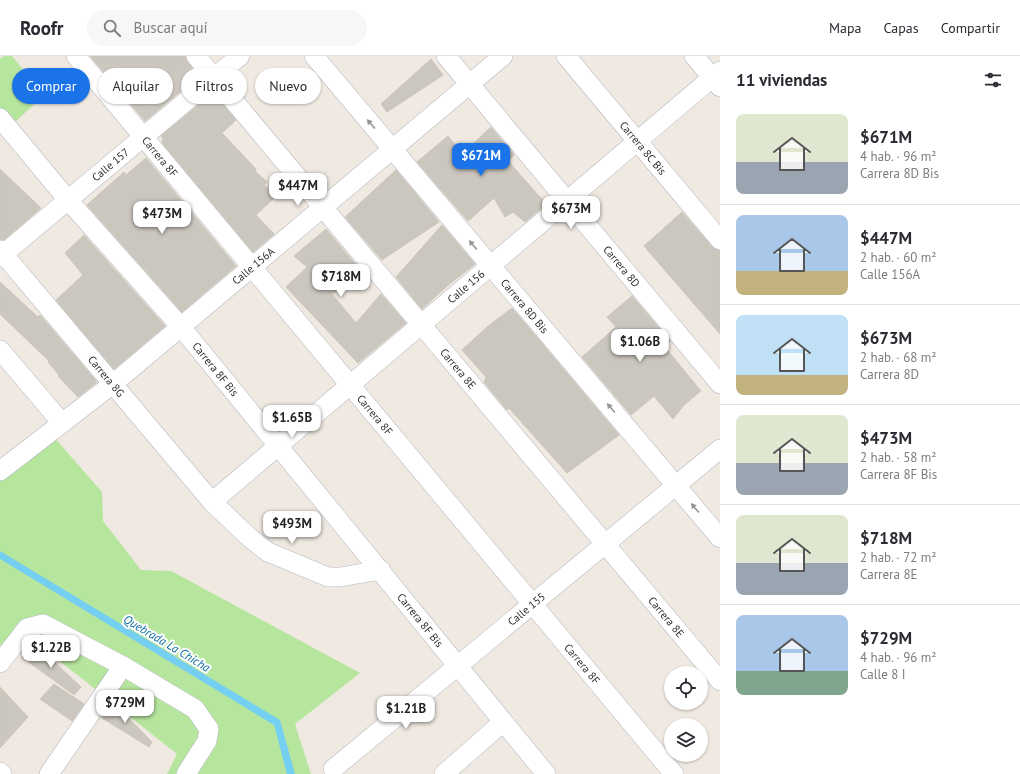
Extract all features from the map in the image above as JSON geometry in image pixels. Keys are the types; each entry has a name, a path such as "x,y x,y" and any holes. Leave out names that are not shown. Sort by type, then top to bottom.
{"street":[{"name":"Carrera 8F","path":"76,56 674,774"},
{"name":"Carrera 8E","path":"196,56 206,68"},
{"name":"Calle 157","path":"226,68 240,56"},
{"name":"Carrera 8D Bis","path":"314,56 720,538"},
{"name":"Carrera 8D","path":"446,56 720,384"},
{"name":"Calle 156A","path":"0,471 114,383 503,56"},
{"name":"Carrera 8C Bis","path":"566,56 720,240"},
{"path":"694,56 717,79"},
{"name":"Calle 156","path":"212,502 637,141 717,79"},
{"name":"Calle 157","path":"1,254 183,104"},
{"name":"Carrera 8E","path":"236,104 720,681"},
{"name":"Carrera 8F Bis","path":"0,118 68,200 181,327 381,570 546,774"},
{"name":"Carrera 8G","path":"1,254 114,383 212,502 250,538 268,552 328,577 340,577 381,570"},
{"path":"0,350 62,423"},
{"name":"Calle 155","path":"333,769 720,449"},
{"path":"0,664 27,628 43,624 123,666 195,709 209,729 207,741 186,774"},
{"path":"49,774 123,666"},
{"path":"444,774 503,722"}],"green space":[{"path":"4,56 12,56 22,68 12,68 12,104 34,104 13,124 0,109 0,59"},
{"path":"52,435 102,492 103,521 141,570 171,571 360,673 295,724 311,774 167,774 177,754 61,662 17,631 0,647 0,479"}],"water":[{"path":"0,551 280,720 295,774 287,774 274,725 0,559"}],"building":[{"path":"90,56 185,56 192,68 181,68 181,91 173,98 173,68 100,68"},
{"path":"431,59 443,75 387,112 381,104"},
{"path":"131,104 165,104 145,121"},
{"path":"200,104 222,104 236,120 222,133 256,169 255,171 267,182 264,185 276,196 256,215 274,234 253,252 163,144 162,140 164,139 161,136"},
{"path":"491,127 514,155 508,161 546,204 525,222 513,212 505,217 494,198 468,221 417,162 448,136 462,154"},
{"path":"146,158 236,266 182,312 87,205 124,172 126,175"},
{"path":"0,169 41,208 4,240 0,239"},
{"path":"396,170 439,222 382,260 345,217"},
{"path":"682,212 712,247 720,251 720,334 644,246"},
{"path":"442,225 475,264 447,286 422,309 396,277"},
{"path":"326,229 363,273 332,294 356,323 381,294 406,323 358,363 286,287 307,267 294,256"},
{"path":"84,235 165,326 114,369 56,300 83,275 65,253"},
{"path":"0,282 38,317 40,315 97,382 78,397 58,376 59,375 48,362 49,361 0,314"},
{"path":"632,296 670,341 664,346 701,391 684,405 673,419 654,396 631,415 582,357 616,327 607,317"},
{"path":"512,308 619,435 567,473 509,408 507,410 484,382 486,377 462,350 487,327"},
{"path":"36,645 81,687 74,695 22,657"},
{"path":"54,684 84,704 72,721 40,699"},
{"path":"0,687 28,717 0,748"},
{"path":"113,702 152,742 149,747 102,718"}],"water label":[{"name":"Quebrada La Chicha","path":"167,643"}]}
